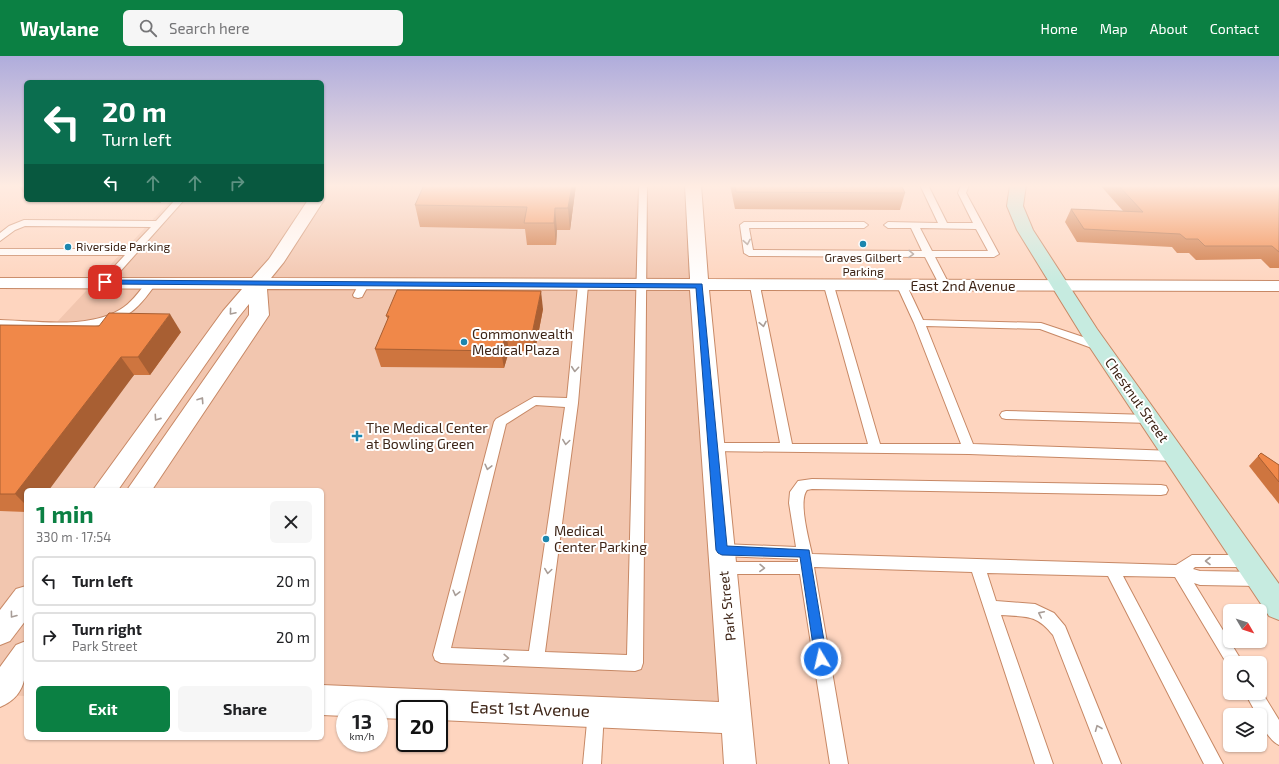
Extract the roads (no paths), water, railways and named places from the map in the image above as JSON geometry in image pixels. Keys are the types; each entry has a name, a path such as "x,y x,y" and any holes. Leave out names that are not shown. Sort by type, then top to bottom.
{"street":[{"path":"106,488 230,314 275,262 304,218"},
{"name":"Park Street","path":"695,218 699,286 740,764"},
{"name":"Chestnut Street","path":"1020,218 1025,230 1100,347 1279,607"},
{"name":"East 2nd Avenue","path":"0,283 258,283 361,289 583,285 1279,286"},
{"path":"140,488 259,315 258,283"},
{"path":"0,632 24,601"},
{"path":"7,689 24,659"},
{"name":"East 1st Avenue","path":"324,700 737,718"}],"lane":[{"path":"105,282 164,218"},
{"path":"572,403 534,401 500,422 440,655 635,663 642,218"},
{"path":"940,218 943,225"},
{"path":"864,225 744,224 749,253 994,254 974,218"},
{"path":"0,238 12,228 24,223 159,224"},
{"path":"888,225 978,226"},
{"path":"914,225 945,286"},
{"path":"0,252 133,252"},
{"path":"0,323 87,324 104,322 116,318 128,310 152,282"},
{"path":"536,659 572,403 583,285"},
{"path":"756,286 787,448"},
{"path":"828,286 875,448"},
{"path":"902,286 920,323 969,449"},
{"path":"920,323 1041,326 1100,347"},
{"path":"1006,415 1150,419"},
{"path":"713,448 969,449 1175,456"},
{"path":"839,764 796,503 797,492 803,485 820,484 1161,490"},
{"path":"722,559 806,560 1179,571 1200,578 1259,579"},
{"path":"1179,571 1192,561 1247,561"},
{"path":"977,566 1044,764"},
{"path":"1112,569 1214,764"},
{"path":"1179,571 1231,656"},
{"path":"991,607 1035,611 1049,618 1059,631 1112,764"},
{"path":"1257,700 1279,736"},
{"path":"592,764 596,712"}],"place":[{"name":"Graves Gilbert Parking","path":"863,244"},
{"name":"Riverside Parking","path":"68,247"},
{"name":"Commonwealth Medical Plaza","path":"464,342"},
{"name":"The Medical Center at Bowling Green","path":"357,436"},
{"name":"Medical Center Parking","path":"546,539"}]}
